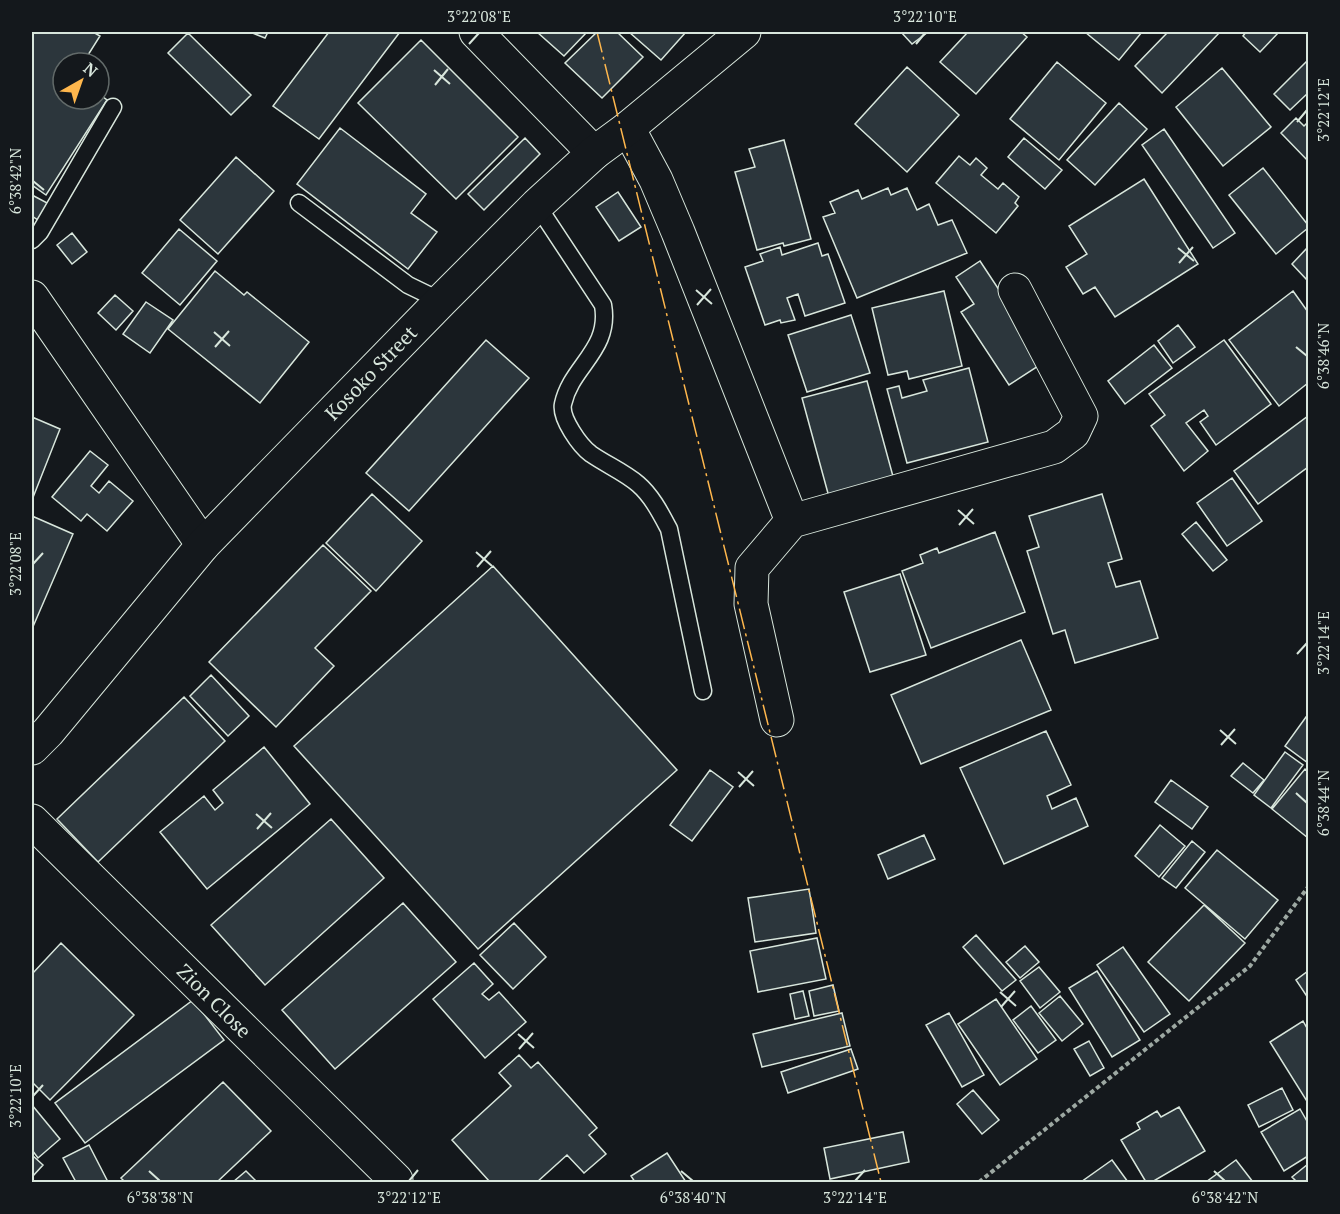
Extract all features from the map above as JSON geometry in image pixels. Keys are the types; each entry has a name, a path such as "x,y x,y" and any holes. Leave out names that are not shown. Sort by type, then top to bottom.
{"street":[{"path":"476,32 594,153"},
{"name":"Kosoko Street","path":"37,735 203,544 537,205 594,153 628,128 744,32"},
{"path":"628,128 656,180 678,232 792,521"},
{"path":"777,720 751,604 752,568 792,521 1054,447 1073,433 1081,416 1015,290"},
{"path":"32,297 203,544"},
{"name":"Zion Close","path":"32,821 396,1180"}],"lane":[{"path":"32,240 40,232 113,107"},
{"path":"299,203 408,285 441,301"},
{"path":"537,205 603,305 605,319 604,328 589,359 565,395 562,410 570,428 589,453 639,485 656,506 669,529 703,691"}],"path":[{"path":"979,1182 1035,1140 1250,966 1308,887"}],"building":[{"path":"32,32 93,32 100,36 91,51 51,51 51,111 100,111 46,195 32,185"},
{"path":"250,32 268,32 265,38"},
{"path":"329,32 400,32 319,139 273,106"},
{"path":"537,32 587,32 564,56"},
{"path":"597,32 617,32 643,57 602,98 565,63"},
{"path":"629,32 686,32 661,60"},
{"path":"901,32 928,32 912,44"},
{"path":"968,32 1021,32 1027,37 976,94 940,62"},
{"path":"1085,32 1142,32 1119,60"},
{"path":"1168,32 1220,32 1162,93 1135,66"},
{"path":"1246,32 1279,32 1260,52 1243,36"},
{"path":"188,33 251,95 231,115 168,53"},
{"path":"421,40 518,137 456,199 358,103"},
{"path":"1308,60 1308,93 1290,110 1274,94"},
{"path":"1057,62 1106,103 1059,160 1010,119"},
{"path":"907,67 959,115 907,172 855,124"},
{"path":"1222,68 1271,127 1223,166 1176,107"},
{"path":"1119,103 1147,129 1095,185 1067,160"},
{"path":"1296,118 1304,126 1308,122 1308,161 1281,133"},
{"path":"340,128 426,194 411,213 437,232 408,269 297,184"},
{"path":"1164,129 1235,233 1213,248 1142,145"},
{"path":"525,138 540,154 484,210 468,194"},
{"path":"1024,138 1062,170 1045,189 1008,157"},
{"path":"784,140 811,239 757,250 735,172 755,167 749,149"},
{"path":"959,156 970,165 976,158 987,168 981,175 998,189 1003,183 1019,197 1015,203 1018,206 996,233 936,183"},
{"path":"236,157 274,191 218,254 180,220"},
{"path":"1263,168 1308,225 1308,228 1276,254 1229,195"},
{"path":"1144,179 1198,264 1115,317 1095,287 1083,294 1066,267 1087,254 1069,226"},
{"path":"888,188 891,195 907,188 917,210 929,204 938,225 952,220 967,253 857,298 823,217 835,213 830,202 858,190 862,199"},
{"path":"618,192 641,227 619,241 596,207"},
{"path":"32,195 51,205 41,222 32,216"},
{"path":"179,229 217,261 180,305 142,273"},
{"path":"72,233 87,252 72,264 57,245"},
{"path":"818,243 822,256 828,254 845,303 805,316 798,294 787,298 795,320 781,323 780,320 765,325 745,267 763,261 760,254 780,247 782,255"},
{"path":"1308,247 1308,281 1292,264"},
{"path":"980,261 1046,361 1009,385 961,312 974,304 956,277"},
{"path":"215,271 244,295 247,292 309,342 260,403 168,329"},
{"path":"944,291 962,366 909,379 907,371 888,375 872,308"},
{"path":"1293,291 1308,312 1308,383 1279,406 1229,340"},
{"path":"115,295 133,311 116,330 98,313"},
{"path":"146,302 173,320 150,353 123,334"},
{"path":"851,315 870,373 807,392 788,335"},
{"path":"1178,325 1195,347 1173,363 1158,341"},
{"path":"486,340 529,378 409,511 366,473"},
{"path":"1224,340 1271,404 1216,445 1200,422 1208,416 1204,410 1186,423 1208,451 1184,471 1151,426 1165,415 1149,394"},
{"path":"1154,345 1172,368 1125,404 1108,381"},
{"path":"969,368 988,442 907,463 887,389 899,386 902,398 927,391 923,380"},
{"path":"867,381 894,480 829,497 802,398"},
{"path":"1308,416 1308,467 1258,504 1234,471"},
{"path":"32,417 60,429 32,500"},
{"path":"90,451 108,465 91,486 99,493 109,481 133,501 107,531 87,514 81,521 52,497"},
{"path":"1232,478 1262,521 1227,546 1197,503"},
{"path":"372,494 422,541 376,591 326,543"},
{"path":"1102,494 1122,559 1108,563 1116,587 1140,581 1158,638 1075,663 1065,630 1053,634 1027,551 1039,547 1029,516"},
{"path":"32,516 73,534 32,629"},
{"path":"1196,522 1227,560 1213,571 1182,534"},
{"path":"995,532 1025,612 931,648 902,571 923,563 920,555 937,548 939,553"},
{"path":"323,545 371,591 315,648 334,666 276,727 209,662"},
{"path":"493,566 677,770 478,949 294,746"},
{"path":"900,574 926,655 870,672 844,592"},
{"path":"1021,640 1051,710 921,764 891,695"},
{"path":"211,675 249,716 228,736 190,696"},
{"path":"184,697 225,741 98,862 57,819"},
{"path":"1306,717 1308,718 1308,763 1285,746"},
{"path":"1046,731 1071,785 1047,796 1052,809 1076,798 1088,826 1004,864 960,768"},
{"path":"264,747 310,804 207,889 160,832 204,796 215,810 223,803 213,790"},
{"path":"1285,752 1303,765 1271,808 1254,795"},
{"path":"1243,763 1264,780 1253,793 1231,776"},
{"path":"1305,769 1308,772 1308,838 1272,809"},
{"path":"710,770 733,787 692,841 670,825"},
{"path":"1171,780 1208,807 1192,829 1155,802"},
{"path":"331,819 384,878 265,985 211,925"},
{"path":"1160,825 1185,846 1159,877 1135,856"},
{"path":"924,835 935,859 888,879 878,855"},
{"path":"1192,841 1205,852 1176,888 1162,878"},
{"path":"1217,850 1278,900 1245,939 1185,888"},
{"path":"809,889 816,933 755,942 748,898"},
{"path":"403,903 456,962 335,1069 282,1010"},
{"path":"1204,905 1245,943 1189,1001 1148,962"},
{"path":"514,923 546,957 513,989 480,955"},
{"path":"976,935 1016,980 1002,991 963,947"},
{"path":"817,938 826,979 758,992 750,951"},
{"path":"61,943 134,1015 50,1100 32,1082 32,974"},
{"path":"1025,946 1039,962 1020,978 1006,962"},
{"path":"1123,947 1170,1014 1144,1032 1097,965"},
{"path":"474,963 493,984 482,994 489,1000 499,992 526,1022 485,1058 433,999"},
{"path":"1039,967 1060,992 1040,1008 1020,981"},
{"path":"1097,971 1140,1040 1112,1057 1069,988"},
{"path":"1308,971 1308,998 1296,980"},
{"path":"833,985 839,1011 814,1016 809,991"},
{"path":"803,991 809,1016 795,1019 790,994"},
{"path":"1060,996 1083,1024 1062,1041 1039,1013"},
{"path":"996,999 1037,1059 1000,1085 958,1024"},
{"path":"193,1000 224,1040 85,1143 55,1103"},
{"path":"1031,1006 1056,1040 1038,1053 1013,1020"},
{"path":"842,1013 850,1046 762,1067 753,1034"},
{"path":"949,1013 984,1075 962,1087 926,1025"},
{"path":"1303,1021 1308,1030 1308,1103 1270,1042"},
{"path":"1089,1041 1104,1068 1090,1076 1074,1049"},
{"path":"851,1049 858,1069 788,1093 781,1072"},
{"path":"519,1055 531,1068 538,1062 597,1128 589,1135 606,1154 584,1173 567,1155 537,1182 490,1182 452,1140 511,1086 499,1073"},
{"path":"223,1082 271,1131 217,1182 125,1182 121,1178"},
{"path":"1282,1088 1293,1110 1259,1127 1248,1105"},
{"path":"973,1090 999,1120 982,1134 957,1104"},
{"path":"32,1105 60,1139 38,1158 32,1150"},
{"path":"1179,1107 1205,1151 1152,1182 1146,1182 1121,1140 1140,1129 1137,1123 1157,1111 1161,1117"},
{"path":"1300,1109 1308,1123 1308,1156 1284,1171 1261,1132"},
{"path":"903,1132 909,1162 830,1179 824,1148"},
{"path":"89,1145 108,1182 76,1182 63,1158"},
{"path":"667,1153 686,1182 635,1182 631,1176"},
{"path":"32,1155 43,1165 32,1177"},
{"path":"1112,1160 1128,1182 1081,1182"},
{"path":"1236,1160 1253,1182 1206,1182"},
{"path":"1308,1164 1308,1182 1297,1182 1292,1177"},
{"path":"246,1171 257,1182 233,1182"}],"power":[{"path":"597,32 881,1182"}]}
